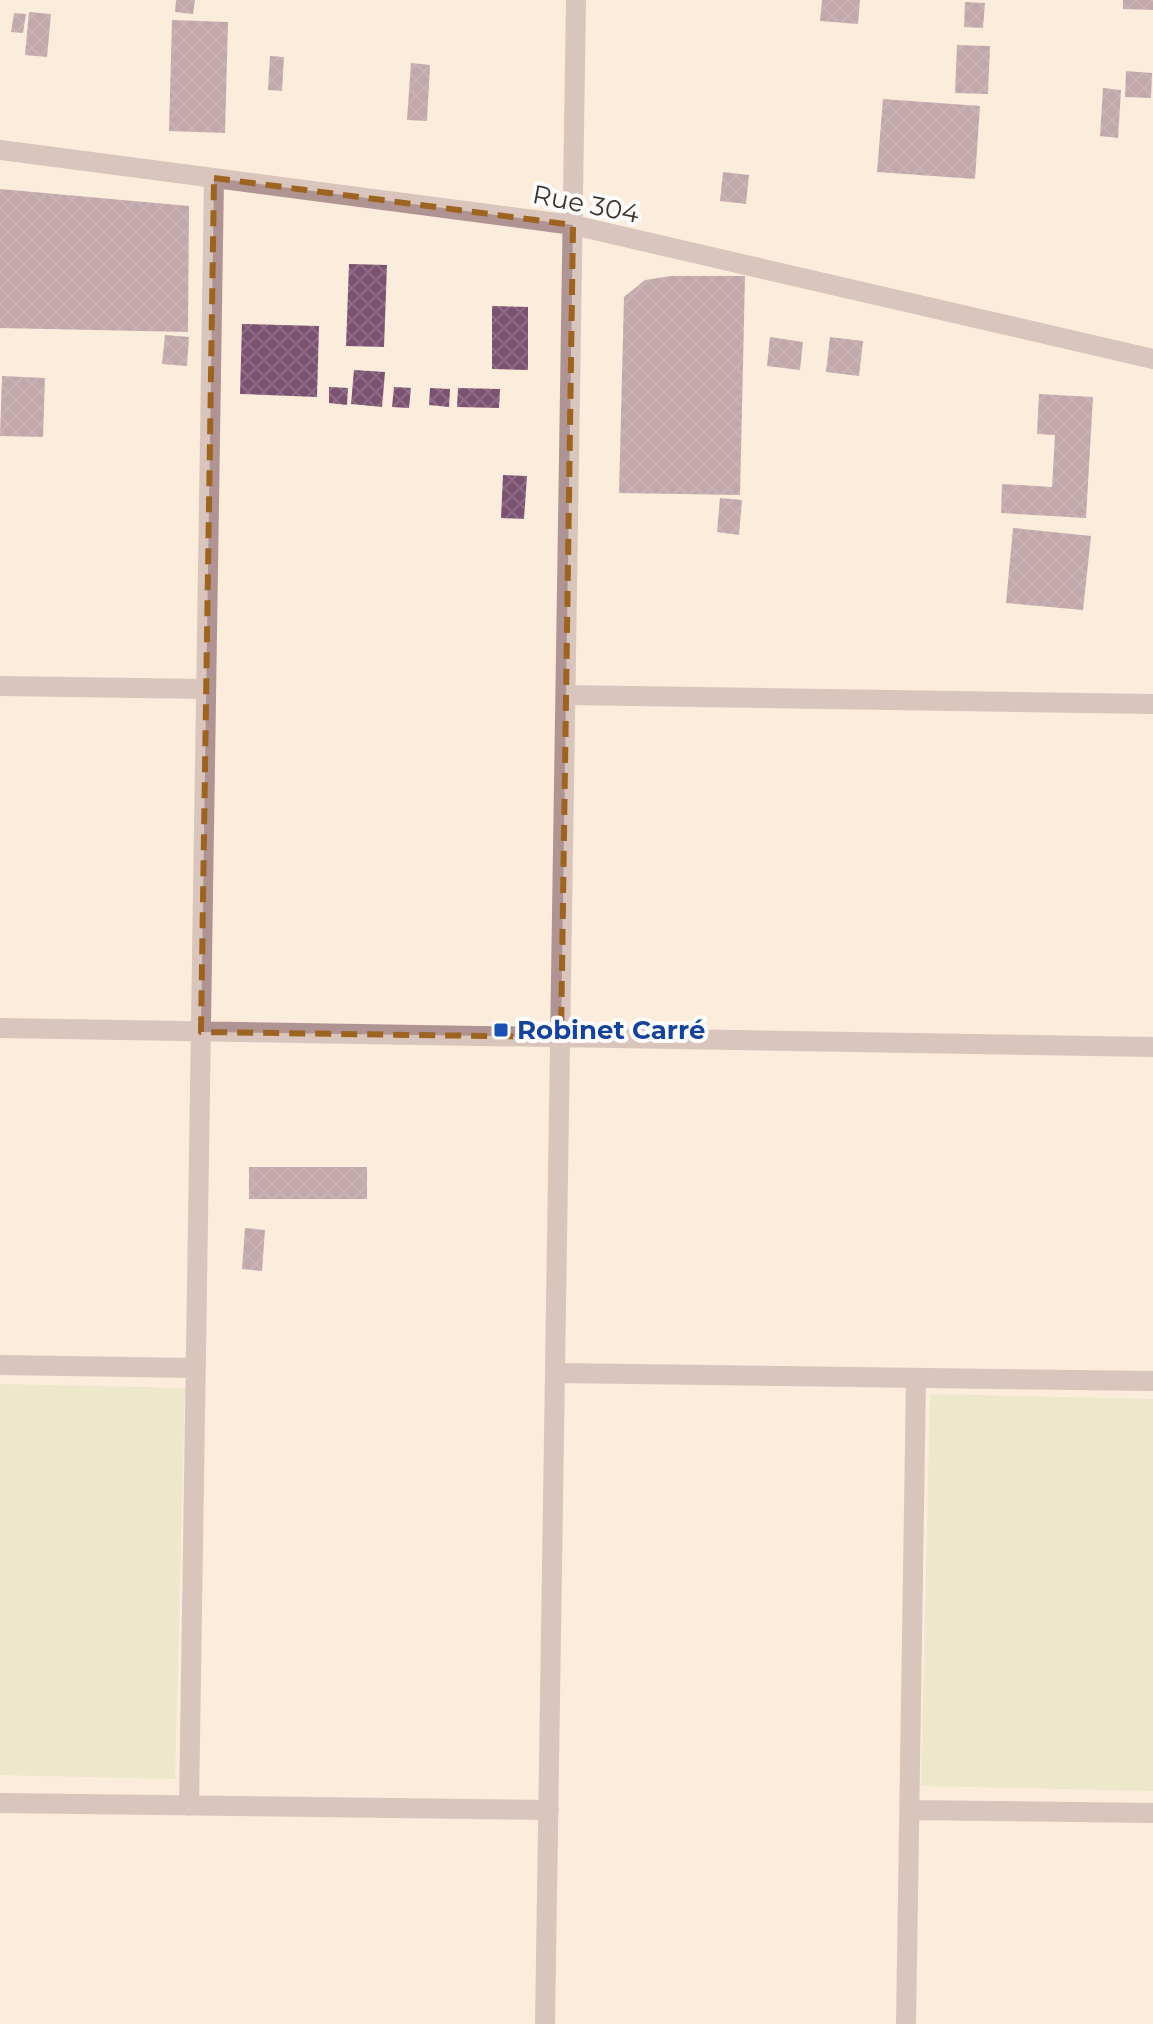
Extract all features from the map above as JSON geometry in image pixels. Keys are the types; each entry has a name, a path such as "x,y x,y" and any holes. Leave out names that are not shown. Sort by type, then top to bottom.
{"street":[{"path":"545,2024 576,0"},
{"name":"Rue 304","path":"0,150 573,225 1153,359"},
{"path":"189,1806 214,178"},
{"path":"0,686 206,689"},
{"path":"566,695 1153,704"},
{"path":"0,1028 1153,1047"},
{"path":"0,1365 196,1368"},
{"path":"556,1373 1153,1381"},
{"path":"906,2024 916,1378"},
{"path":"0,1803 549,1810"},
{"path":"910,1810 1153,1813"}],"highlighted area":[{"path":"214,178 573,225 561,1037 201,1032"}],"green space":[{"path":"0,1384 185,1388 175,1779 0,1775"},
{"path":"930,1394 1153,1399 1153,1791 921,1786"}],"building":[{"path":"176,0 195,0 193,14 175,12"},
{"path":"822,0 860,0 858,24 820,21"},
{"path":"1123,0 1153,0 1153,10 1123,9"},
{"path":"965,2 985,3 983,28 964,27"},
{"path":"29,12 51,14 47,57 25,55"},
{"path":"14,13 26,14 23,33 11,32"},
{"path":"172,20 228,22 225,133 169,131"},
{"path":"957,45 990,46 988,94 955,93"},
{"path":"270,56 284,57 282,91 268,90"},
{"path":"411,63 430,65 427,121 407,120"},
{"path":"1126,71 1152,73 1151,98 1125,97"},
{"path":"1103,88 1121,90 1118,138 1100,136"},
{"path":"883,99 980,106 975,179 877,172"},
{"path":"723,172 749,175 746,204 720,201"},
{"path":"0,189 189,206 188,332 0,328"},
{"path":"349,264 387,265 384,347 346,346"},
{"path":"671,276 745,276 740,495 619,493 624,297 645,280"},
{"path":"492,306 528,307 528,370 492,369"},
{"path":"242,324 319,326 317,397 240,394"},
{"path":"165,335 189,337 187,366 162,364"},
{"path":"770,337 803,342 800,370 767,366"},
{"path":"830,337 863,341 859,376 826,372"},
{"path":"354,370 385,372 382,407 351,404"},
{"path":"2,376 45,378 43,437 0,436"},
{"path":"329,387 348,388 347,405 329,403"},
{"path":"394,387 411,388 409,408 392,407"},
{"path":"430,388 450,389 449,407 429,405"},
{"path":"458,388 500,389 499,408 457,407"},
{"path":"1039,394 1093,397 1086,518 1001,513 1002,484 1052,487 1055,435 1037,434"},
{"path":"503,475 527,476 524,519 501,518"},
{"path":"720,498 742,500 739,535 717,532"},
{"path":"1013,528 1091,536 1083,610 1006,603"},
{"path":"249,1167 367,1167 367,1199 249,1199"},
{"path":"245,1228 265,1230 262,1271 242,1269"}],"place":[{"name":"Robinet Carré","path":"501,1030"}]}
